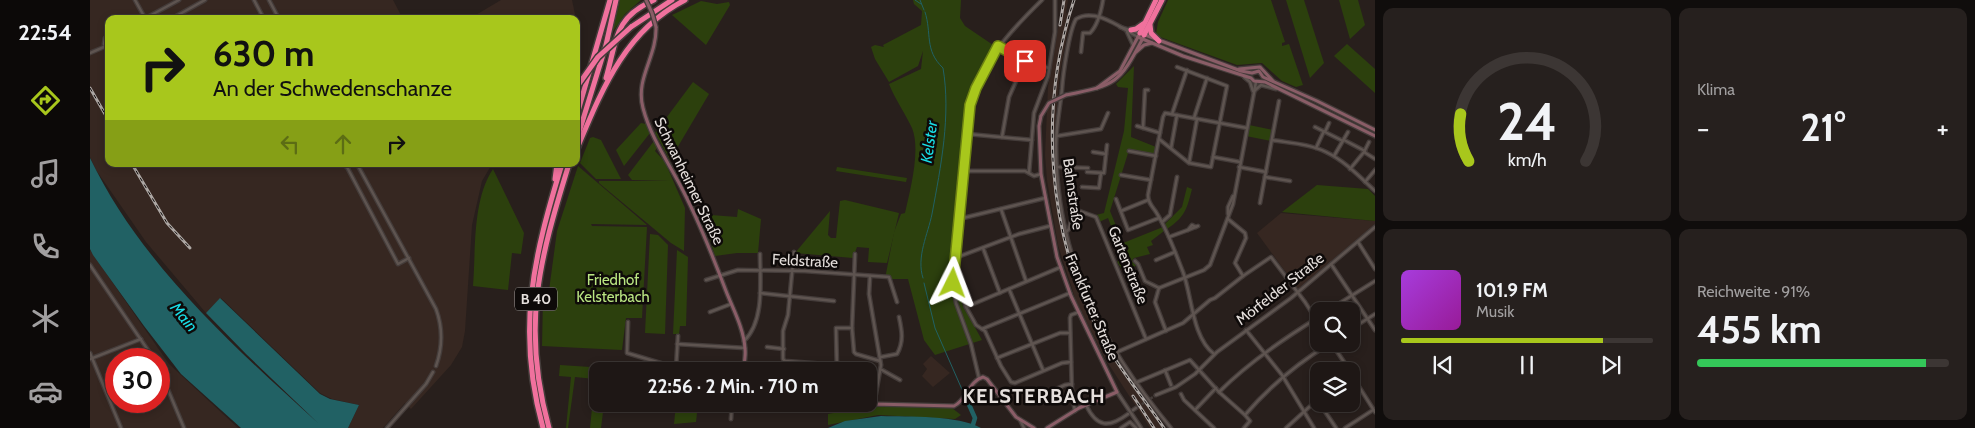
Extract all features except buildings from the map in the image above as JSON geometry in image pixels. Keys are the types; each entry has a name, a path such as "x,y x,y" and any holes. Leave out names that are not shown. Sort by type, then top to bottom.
{"highway":[{"path":"580,129 598,72 616,0"},
{"path":"603,88 614,40 620,27 633,12 654,0"},
{"path":"580,82 598,57 630,27 672,0"},
{"path":"580,142 603,88 619,60 638,35 662,14 685,0"},
{"path":"1141,36 1156,0"},
{"path":"1129,31 1147,23 1162,0"},
{"path":"580,104 610,1"},
{"path":"1147,23 1151,33 1158,41"},
{"name":"B 40","path":"553,194 556,167"},
{"name":"B 40","path":"543,428 533,384 530,360 529,317 537,254 561,167"},
{"name":"B 40","path":"549,428 537,372 535,314 545,246 569,167"}],"street":[{"path":"135,0 143,15"},
{"path":"152,15 179,0"},
{"path":"178,15 205,0"},
{"path":"254,0 262,15"},
{"path":"269,0 277,15"},
{"name":"Schwanheimer Straße","path":"646,0 656,27 654,51 642,81 641,96 643,107 654,136 700,225 720,275 744,341 744,362"},
{"path":"877,404 954,406 963,400 979,378 971,344 955,298 954,271 970,105 974,90 998,46 1042,0"},
{"path":"1029,173 1034,113 1049,68 1055,32 1055,0"},
{"path":"1080,52 1083,33 1091,32 1099,17 1103,0"},
{"name":"Bahnstraße","path":"1099,17 1082,16 1073,23 1062,83 1057,136 1057,167 1061,204 1074,260 1096,320 1135,383 1152,407 1171,428"},
{"path":"1099,17 1141,36 1236,68 1375,136"},
{"path":"1129,31 1133,46"},
{"path":"1141,36 1152,43 1238,74 1250,82 1254,92"},
{"path":"1095,89 1120,71 1133,46 1141,36"},
{"path":"1095,89 1119,77 1134,54 1141,36"},
{"path":"90,53 104,47 105,39"},
{"path":"1134,54 1144,45 1152,43"},
{"path":"998,46 1025,61 1049,68"},
{"path":"1002,137 1009,97 1025,61"},
{"path":"1159,139 1189,163 1211,167 1227,86 1177,66"},
{"path":"1236,68 1260,67 1275,83"},
{"path":"1172,114 1187,70"},
{"path":"1135,261 1146,281 1159,288 1208,267 1228,217 1254,92 1260,80 1259,71 1252,75 1238,74"},
{"path":"1189,163 1196,118 1207,78"},
{"path":"1260,80 1275,83 1324,104 1375,130"},
{"path":"1254,92 1261,85 1278,90"},
{"name":"Frankfurter Straße","path":"1095,89 1066,95 1049,103 1041,116 1039,126 1040,174 1060,267 1070,293 1117,392"},
{"path":"1143,128 1145,90 1148,90"},
{"path":"1260,203 1280,101"},
{"path":"1057,136 1101,129 1108,113"},
{"path":"1214,354 1207,348 1193,315 1185,278 1170,237 1148,200 1160,134 1166,113 1247,128"},
{"path":"1171,148 1177,115"},
{"path":"1316,148 1329,123"},
{"path":"1137,126 1160,134"},
{"path":"1315,127 1365,151 1375,159"},
{"path":"1334,156 1348,132"},
{"path":"968,134 1032,140"},
{"path":"1272,140 1316,148 1334,156 1375,191"},
{"path":"1350,168 1365,151 1369,142"},
{"path":"1082,187 1092,188 1100,186 1102,173 1104,173 1107,145"},
{"path":"1129,151 1156,156"},
{"path":"1093,152 1106,154"},
{"path":"1213,157 1240,162"},
{"path":"347,167 398,264 409,258"},
{"path":"358,167 432,300 440,322 442,343 436,366"},
{"path":"1057,167 1102,173"},
{"path":"1239,167 1266,172"},
{"path":"1365,182 1375,170"},
{"path":"964,171 1029,173 1034,176 1040,174"},
{"path":"1121,175 1151,180"},
{"path":"1162,222 1170,215 1177,177"},
{"path":"1265,177 1290,181"},
{"path":"1091,192 1092,188"},
{"path":"959,219 1045,198"},
{"path":"1116,200 1128,230 1159,218"},
{"path":"1121,211 1148,200"},
{"path":"1000,209 1026,282"},
{"name":"Gartenstraße","path":"1066,232 1069,229 1074,209 1094,216 1099,223 1146,339"},
{"path":"1228,217 1246,235 1235,263 1243,276"},
{"path":"1170,237 1188,230 1192,225 1197,227"},
{"path":"954,258 1018,234 1050,226"},
{"name":"Mörfelder Straße","path":"1156,395 1180,385 1200,369 1214,354 1297,292 1375,227"},
{"path":"1358,242 1375,269"},
{"path":"983,248 1000,293"},
{"path":"794,252 787,319 783,331 783,359 785,361 798,362"},
{"path":"1156,260 1175,252"},
{"path":"744,341 751,333 760,306 760,254"},
{"path":"855,254 852,328 855,354 880,361"},
{"path":"1115,353 1183,323 1243,276 1271,257 1310,309"},
{"path":"1331,264 1375,330"},
{"path":"90,265 147,348"},
{"path":"966,306 1060,267"},
{"name":"Feldstraße","path":"706,280 738,270 792,270 889,277 897,302"},
{"path":"954,271 957,274 966,306 976,325 987,334 997,358 1013,383 1062,362 1071,362"},
{"path":"870,276 869,294 881,357 877,389"},
{"path":"1341,302 1375,281"},
{"path":"1159,288 1155,302 1166,331"},
{"path":"1009,289 1043,370"},
{"path":"760,293 834,301"},
{"path":"982,328 1070,293"},
{"path":"710,312 731,304"},
{"path":"1075,411 1073,408 1070,316 1079,312"},
{"path":"1360,324 1375,314"},
{"path":"881,357 896,354 901,346 903,335 899,317"},
{"path":"628,322 627,353 656,362"},
{"path":"1219,392 1243,368 1310,323"},
{"path":"838,362 835,345 836,328 852,328"},
{"path":"1246,330 1266,352 1314,428"},
{"path":"997,358 1060,334 1070,333"},
{"path":"676,362 678,336"},
{"path":"91,359 141,339"},
{"path":"677,344 745,348"},
{"path":"767,347 784,349"},
{"path":"1245,415 1265,393 1320,352"},
{"path":"90,353 121,428"},
{"path":"1135,383 1190,360 1219,392 1250,419 1244,428"},
{"path":"881,369 900,380"},
{"path":"1165,370 1171,385"},
{"path":"387,428 426,384 433,372"},
{"path":"979,378 987,379 1020,420 1024,428"},
{"path":"1043,395 1065,385 1072,384"},
{"path":"1195,410 1216,388"},
{"path":"1346,428 1374,411 1360,389"},
{"path":"1047,428 1086,405 1117,392 1141,428"},
{"path":"170,394 184,428"},
{"path":"1180,394 1214,428"},
{"path":"1086,405 1092,417 1101,425 1113,424 1128,414"},
{"path":"1286,428 1310,406"},
{"path":"731,412 731,419"},
{"path":"1325,412 1336,428"},
{"path":"1020,420 1034,428"},
{"path":"1121,428 1130,422 1136,428"}],"shaded area":[{"path":"90,0 393,0 401,15 105,15 105,167 490,167 482,181 472,225 465,331 462,347 451,365 411,409 405,403 383,428 348,428 359,405 332,399 320,393 221,298 206,313 146,242 96,170 90,157"},
{"path":"501,0 572,0 575,15 476,15"},
{"path":"1063,0 1068,0 1066,13 1071,15 1060,72 1054,139 1056,184 1066,241 1079,282 1103,336 1121,367 1165,428 1150,428 1104,357 1076,301 1058,245 1047,180 1045,155 1048,87"},
{"path":"1281,213 1375,221 1375,224 1298,289 1257,233"},
{"path":"90,250 158,348 105,348 105,413 170,413 170,365 238,428 90,428"},
{"path":"931,356 950,373 933,387 922,376 927,369 923,364"}],"green space":[{"path":"620,0 641,0 625,14 612,33"},
{"path":"913,0 961,0 960,18 965,26 996,47 973,89 969,105 951,273 955,277 963,306 982,340 935,355 924,340 908,279 885,279 894,232 901,214 905,213 915,159 912,128 889,84 921,69 923,51 918,66 889,82 875,59 871,47 875,45 884,47 883,45 921,25 922,11 914,4"},
{"path":"1168,0 1271,0 1285,42 1282,43 1282,46 1289,44 1303,85 1296,87 1282,81 1262,63 1237,65 1160,37 1156,34 1158,22"},
{"path":"1286,0 1304,0 1324,63 1310,78"},
{"path":"1339,0 1358,0 1365,25 1350,39"},
{"path":"701,1 717,4 729,2 730,5 706,45 672,15"},
{"path":"1347,44 1375,69 1375,93 1334,56"},
{"path":"1134,66 1131,137 1156,147 1154,154 1129,150 1110,211 1123,243 1163,227 1164,231 1151,241 1153,245 1147,247 1150,254 1134,258 1132,261 1138,265 1123,271 1117,262 1123,257 1108,218 1099,222 1096,215 1104,213 1124,131 1128,88 1118,87 1116,84"},
{"path":"693,82 709,94 670,160 655,133"},
{"path":"641,123 646,124 650,133 624,166 616,150"},
{"path":"1249,125 1273,130 1271,141 1246,136"},
{"path":"593,137 601,140 621,179 596,179 580,163 590,138"},
{"path":"654,141 657,148 655,151 665,162 685,208 684,251 671,243 599,183 599,181 670,181 632,180 628,175"},
{"name":"Friedhof Kelsterbach","path":"578,167 647,225 591,224 592,226 647,227 642,318 626,318 622,350 542,346 543,298 548,298 557,231"},
{"path":"837,167 907,178 906,182 836,171"},
{"path":"493,169 524,233 521,254 512,253 508,290 473,286 478,210 486,182"},
{"path":"1317,185 1368,189 1375,196 1375,221 1282,212"},
{"path":"1187,187 1192,189 1187,207 1182,216 1167,229 1165,224 1182,207"},
{"path":"845,200 899,213 887,263 868,262 869,248 857,247 853,258 795,253 830,211 828,235 831,238 836,238 840,201"},
{"path":"738,209 761,219 758,253 715,256 707,230 698,214 737,217"},
{"path":"650,234 658,235 668,245 665,334 645,333"},
{"path":"677,250 688,257 686,326 680,326 679,334 673,334"},
{"path":"560,365 589,367 589,378 575,377 568,428 566,428 571,377 559,376"},
{"path":"892,404 952,408 961,415 955,419 878,415 828,425 828,414 839,412 877,412 877,405"},
{"path":"592,412 603,412 601,428 590,428"},
{"path":"675,412 697,412 696,422 674,424"}],"water":[{"name":"Main","path":"90,158 111,197 135,233 191,301 253,364 318,423 206,313 220,298 320,394 330,399 359,405 348,428 241,428 181,374 170,360 170,348 161,348 90,249"},
{"path":"881,416 947,419 981,428 828,428 845,421"}],"waterway":[{"name":"Kelster","path":"915,0 921,4"},
{"name":"Kelster","path":"920,0 924,10"},
{"name":"Kelster","path":"923,278 921,270 923,246 939,178 946,104 943,68 933,55 925,12"},
{"name":"Kelster","path":"924,283 935,328 964,394"},
{"name":"Kelster","path":"967,400 975,418 972,428"}],"tunnel":[{"path":"1136,408 1156,395"}],"railway":[{"path":"1060,25 1064,0"},
{"path":"1074,0 1063,41 1055,84 1052,127 1059,213 1069,255 1082,295 1100,334 1123,371 1164,428"},
{"path":"90,88 105,114"},
{"path":"134,167 167,223 190,248"},
{"path":"1133,396 1154,428"}],"district":[{"name":"KELSTERBACH","path":"1034,396"}],"route":[{"path":"953,283 970,105 974,90 998,46 1025,61"}]}
